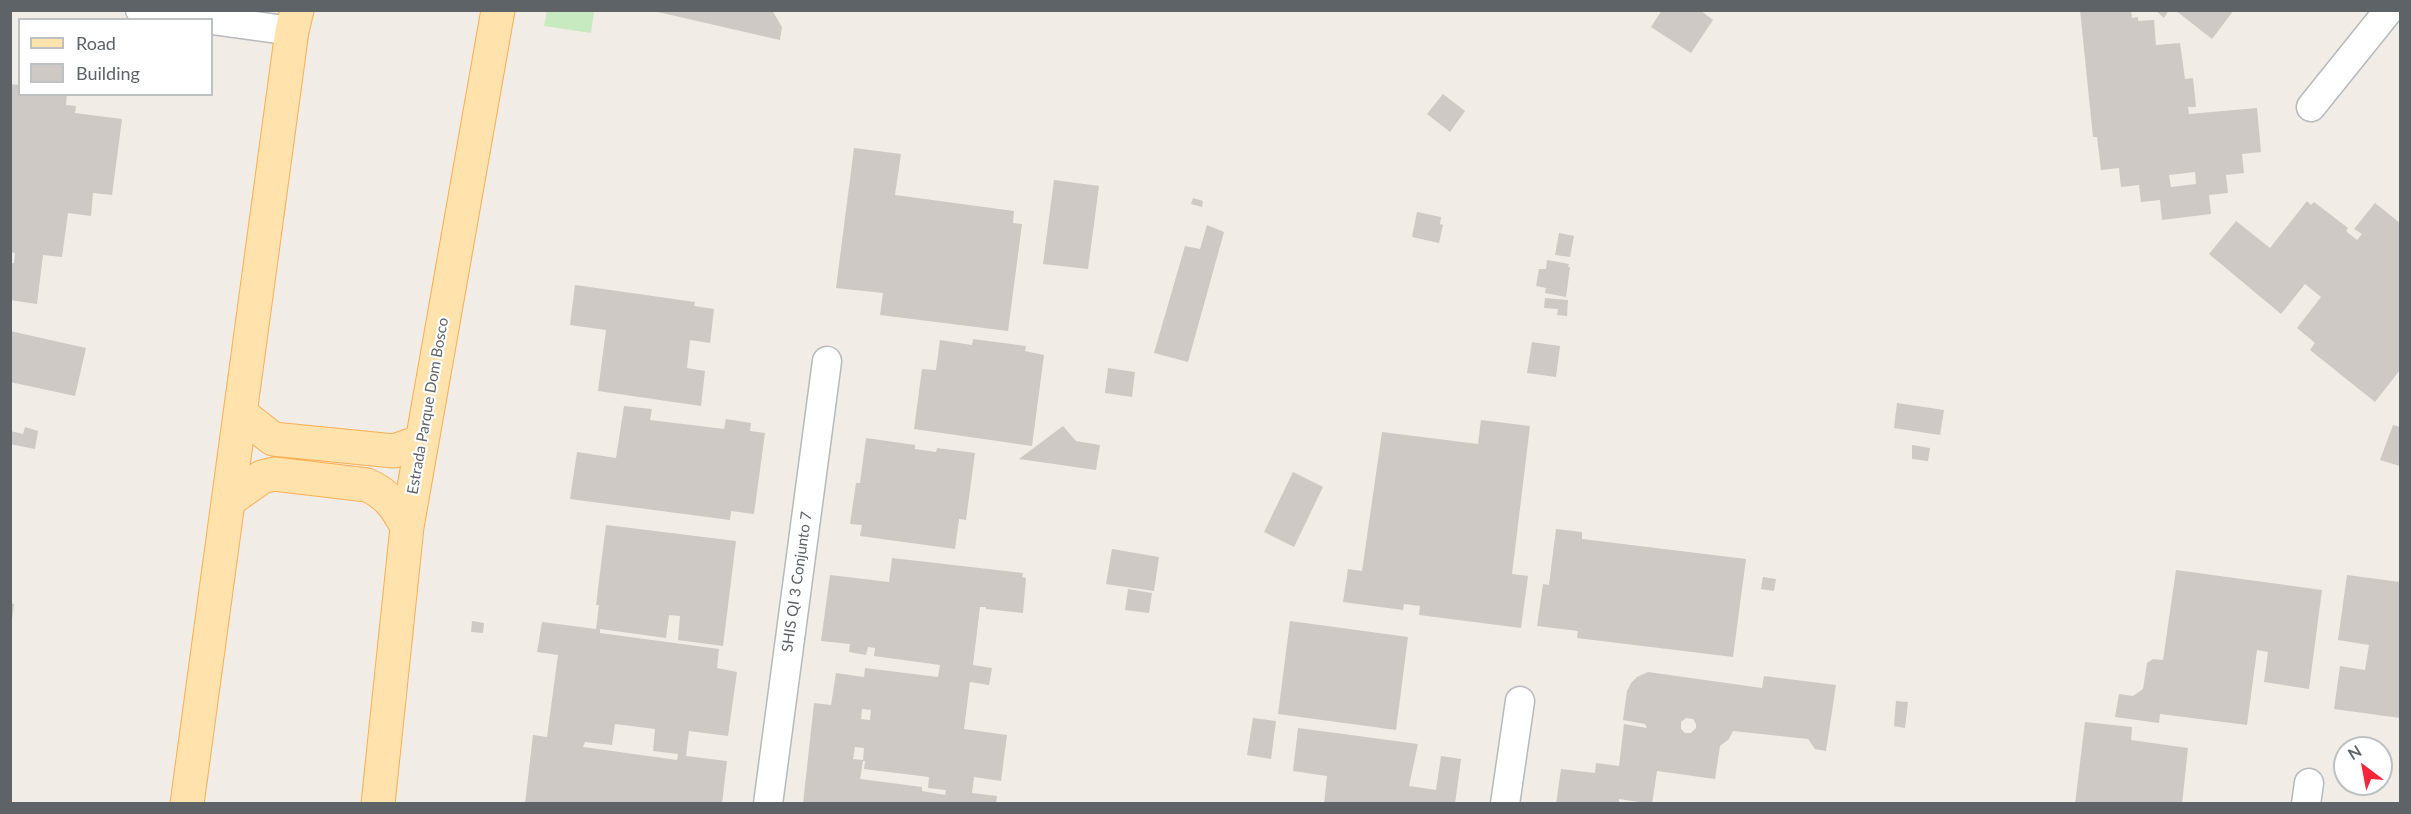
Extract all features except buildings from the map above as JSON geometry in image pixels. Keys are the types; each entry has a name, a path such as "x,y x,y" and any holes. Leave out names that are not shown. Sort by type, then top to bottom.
{"main road":[{"name":"Estrada Parque Dom Bosco","path":"378,804 407,527 498,10"},
{"path":"187,804 294,21"},
{"path":"240,413 273,439 394,451 422,441"},
{"path":"228,501 262,477 274,474 367,485 379,490 395,505 407,527"}],"street":[{"path":"140,10 194,18"},
{"path":"2311,107 2389,10"},
{"path":"213,20 294,21"},
{"name":"SHIS QI 3 Conjunto 7","path":"768,804 827,361"},
{"path":"1506,804 1520,701"}],"green space":[{"path":"547,11 594,11 591,33 544,26"}]}
